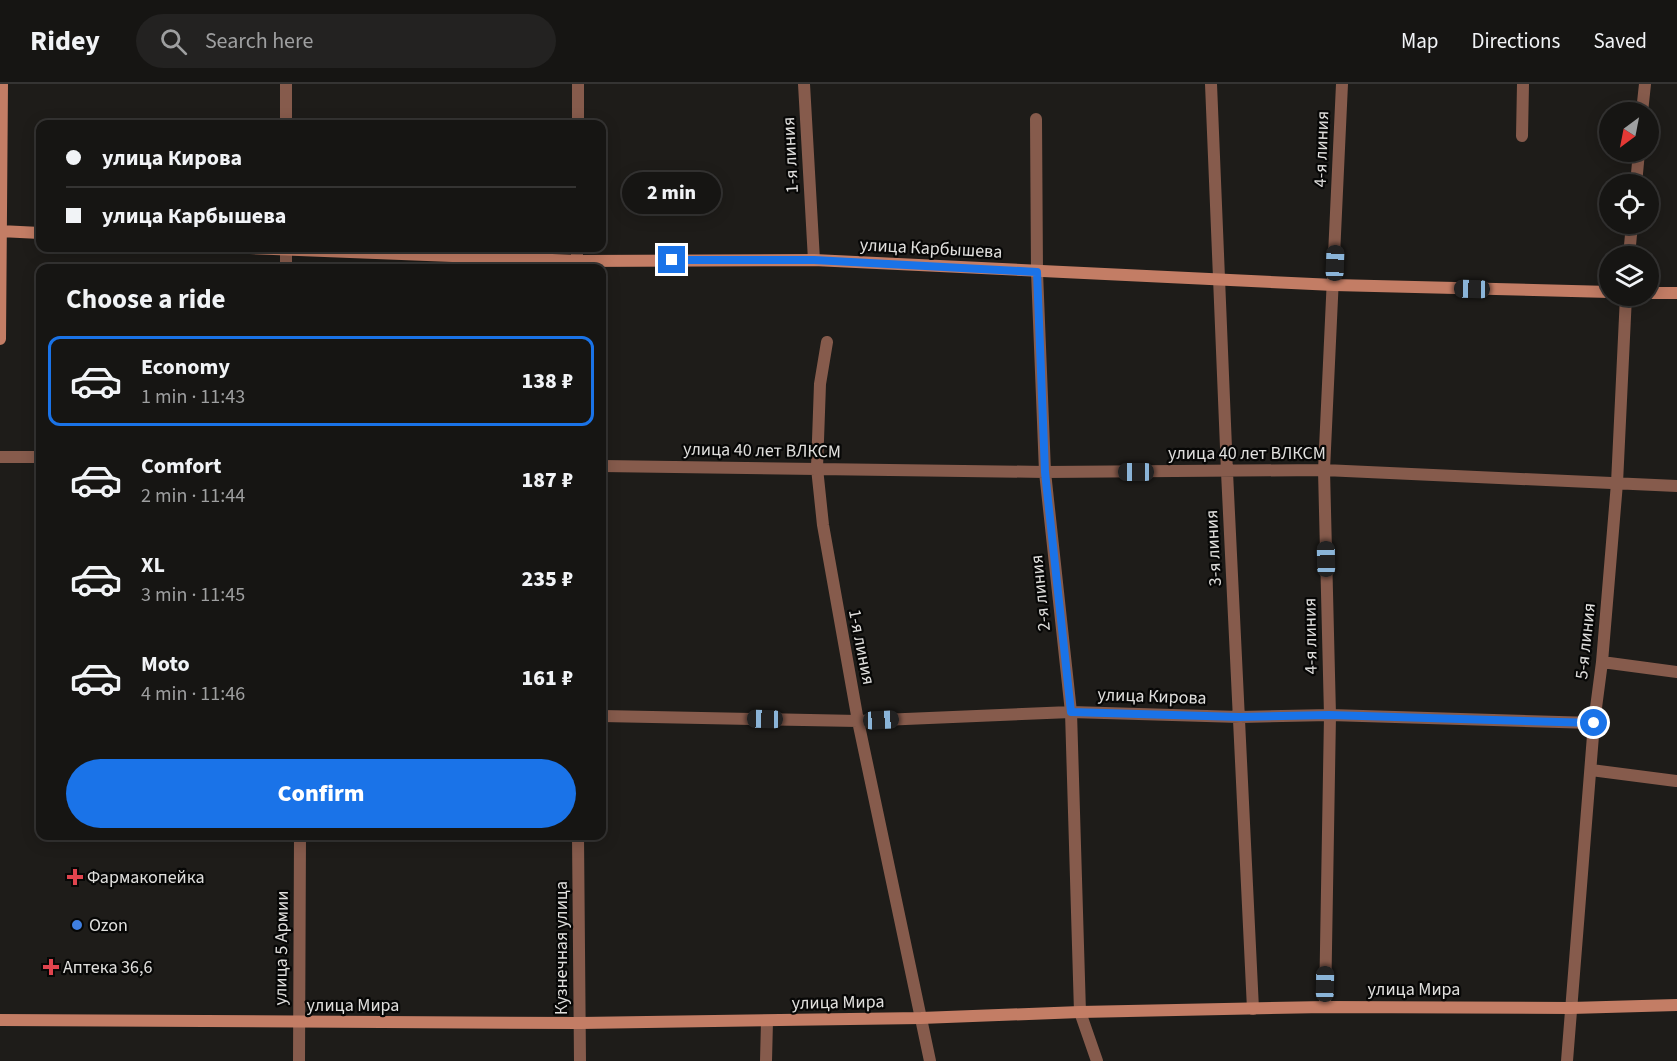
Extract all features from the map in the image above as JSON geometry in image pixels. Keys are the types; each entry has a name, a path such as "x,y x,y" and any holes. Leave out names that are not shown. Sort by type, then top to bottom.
{"main road":[{"path":"0,339 2,84"},
{"path":"1,231 36,233"},
{"name":"улица Карбышева","path":"341,252 559,264"},
{"name":"улица Карбышева","path":"606,264 814,260 1334,285 1599,292"},
{"path":"1659,293 1677,293"},
{"name":"улица Мира","path":"0,1020 580,1023 921,1018 1325,1007 1571,1008 1677,1005"}],"street":[{"path":"286,84 286,120"},
{"path":"578,84 578,120"},
{"name":"1-я линия","path":"804,84 814,260"},
{"name":"3-я линия","path":"1210,84 1253,1009"},
{"name":"4-я линия","path":"1325,1007 1329,715 1324,470 1342,84"},
{"path":"1522,136 1523,84"},
{"path":"1643,102 1645,84"},
{"name":"2-я линия","path":"1036,119 1037,272 1045,472 1071,712 1080,1012 1097,1061"},
{"name":"5-я линия","path":"1567,1061 1594,723 1602,662 1617,483 1626,306"},
{"name":"1-я линия","path":"826,342 820,384 817,468 835,599 858,721 930,1061"},
{"path":"0,457 36,457"},
{"name":"улица 40 лет ВЛКСМ","path":"606,466 1045,472 1324,470 1677,486"},
{"path":"1602,662 1677,672"},
{"name":"улица Кирова","path":"606,716 858,721 1071,712 1239,717 1329,715 1594,723"},
{"path":"1591,770 1676,781"},
{"name":"улица 5 Армии","path":"299,1061 300,840"},
{"name":"Кузнечная улица","path":"578,840 580,1061"},
{"path":"766,1061 767,1021"}],"place":[{"name":"Фармакопейка","path":"75,877"},
{"name":"Ozon","path":"77,925"},
{"name":"Аптека 36,6","path":"51,967"}],"route":[{"path":"672,260 814,260 1037,272 1045,472 1071,712 1239,717 1329,715 1594,723"}]}
